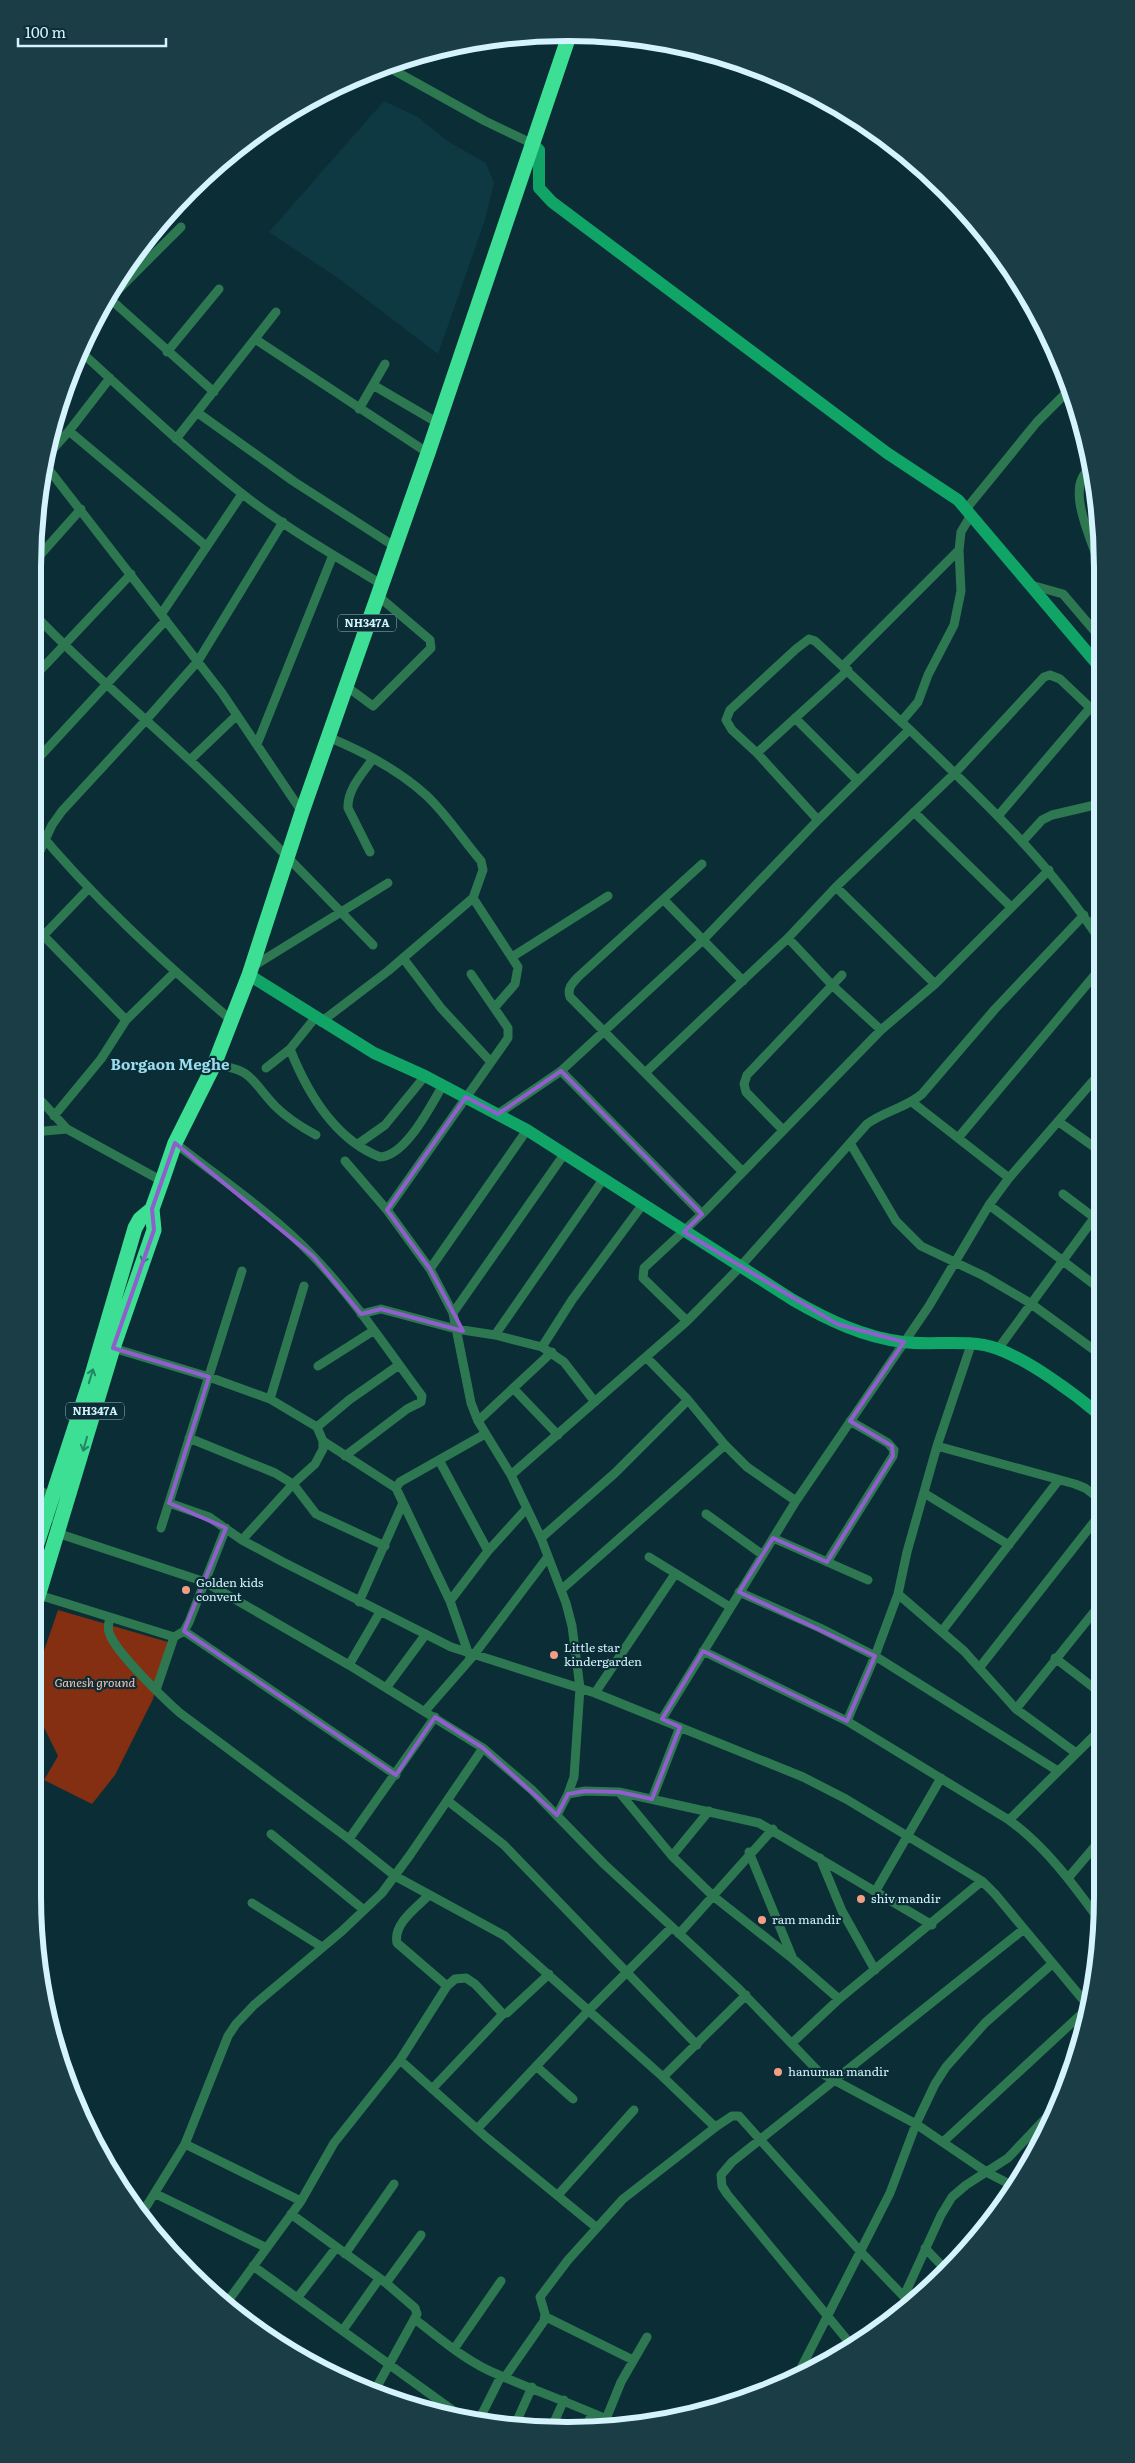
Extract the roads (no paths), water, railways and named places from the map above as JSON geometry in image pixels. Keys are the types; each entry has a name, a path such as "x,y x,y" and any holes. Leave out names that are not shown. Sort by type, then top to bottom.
{"highway":[{"name":"NH347A","path":"41,1588 114,1348 154,1230 152,1209 176,1143 214,1065 250,971 302,812 438,423 531,143 567,41"},
{"name":"NH347A","path":"41,1511 52,1497 91,1378 135,1228 140,1219 152,1209"}],"street":[{"path":"394,70 485,121 531,143 539,150 540,188 552,202 887,453 958,500 1094,660"},
{"path":"125,283 181,227"},
{"path":"167,352 219,289"},
{"path":"112,305 214,392"},
{"path":"176,439 276,312"},
{"path":"255,339 359,409 428,452"},
{"path":"86,356 176,439 242,494 333,555 379,590 430,640 431,648 373,706 346,686"},
{"path":"359,409 385,364"},
{"path":"55,446 110,378"},
{"path":"373,385 438,423"},
{"path":"901,722 918,702 928,675 954,626 961,591 959,550 961,532 968,512 1037,422 1065,394"},
{"path":"198,413 293,481 394,546"},
{"path":"69,431 206,546"},
{"path":"50,471 198,661 257,744 302,812"},
{"path":"1085,474 1078,495 1093,545"},
{"path":"41,754 106,685 164,616 206,546 242,494"},
{"path":"41,554 81,509"},
{"path":"41,848 62,811 198,661 283,522"},
{"path":"757,753 845,668 959,550"},
{"path":"257,744 333,555"},
{"path":"41,669 131,574"},
{"path":"1031,585 1063,594 1094,631"},
{"path":"41,622 106,685 190,760 288,855 373,945"},
{"path":"818,820 728,724 726,715 796,648 809,639 815,641 845,668 955,772 998,816 1049,870 1084,915 1094,931"},
{"path":"646,1072 788,938 836,887 955,772 1044,677 1050,675 1060,679 1094,712"},
{"path":"998,816 1090,708"},
{"path":"190,760 237,715"},
{"path":"795,718 857,780"},
{"path":"498,1114 561,1072 704,939 857,780 909,730"},
{"path":"266,1068 290,1049 318,1020 403,958 473,898 483,870 481,861 428,798 415,786 372,760 328,737"},
{"path":"370,852 348,808 347,801 349,794 372,760"},
{"path":"1022,842 1042,820 1052,815 1094,805"},
{"path":"914,812 1011,908"},
{"path":"41,836 89,888 175,972 231,1020"},
{"path":"702,864 578,977 569,988 570,997 743,1172"},
{"path":"687,1321 649,1285 642,1275 644,1268 702,1214 881,1030 935,984 1049,870"},
{"path":"388,883 250,971 318,1020 374,1053 443,1085 527,1130 604,1178 684,1232 793,1300 837,1324 862,1333 904,1342 971,1345 998,1349 1043,1374 1094,1409"},
{"path":"836,887 935,984"},
{"path":"89,888 43,936 126,1020"},
{"path":"512,957 608,896"},
{"path":"473,898 518,967 518,976 510,992 495,1007"},
{"path":"664,900 704,939 742,981"},
{"path":"512,1476 687,1321 740,1267 850,1143 878,1115 912,1102 1084,915"},
{"path":"1090,925 1094,920"},
{"path":"788,938 833,986 881,1030"},
{"path":"403,958 441,1008 490,1061"},
{"path":"54,1116 100,1059 126,1020 175,972"},
{"path":"387,1210 490,1061 504,1044 509,1033 495,1007 471,974"},
{"path":"783,1130 749,1096 744,1084 753,1066 842,975"},
{"path":"958,1138 1094,977"},
{"path":"290,1049 309,1091 330,1119 358,1144 380,1158 391,1155 416,1128 443,1085"},
{"path":"214,1065 230,1067 245,1072 285,1115 316,1135"},
{"path":"561,1072 702,1214"},
{"path":"358,1144 385,1125 425,1076"},
{"path":"662,1719 796,1501 929,1306 990,1205 1009,1178 1094,1080"},
{"path":"41,1102 67,1129 162,1181"},
{"path":"912,1102 1009,1178"},
{"path":"1059,1122 1094,1147"},
{"path":"41,1131 67,1129"},
{"path":"430,1269 527,1130"},
{"path":"176,1143 278,1224 313,1256 361,1314 423,1399 345,1456"},
{"path":"850,1143 896,1221 921,1246 955,1261 1030,1303 1094,1350"},
{"path":"453,1313 564,1153"},
{"path":"345,1161 387,1210 430,1269 453,1313 471,1403 478,1421 512,1476 541,1538 547,1558 562,1590 572,1626 580,1688 577,1758 568,1794 557,1815"},
{"path":"495,1335 604,1178"},
{"path":"1063,1194 1094,1218"},
{"path":"542,1347 572,1300 643,1204"},
{"path":"990,1205 1094,1284"},
{"path":"998,1349 1030,1303 1094,1224"},
{"path":"161,1528 242,1271"},
{"path":"270,1400 304,1286"},
{"path":"361,1314 381,1309 456,1329 495,1335 542,1347 552,1352 564,1362 594,1402"},
{"path":"318,1366 373,1331"},
{"path":"847,1721 875,1656 898,1594 906,1552 937,1446 971,1345"},
{"path":"114,1348 209,1377 270,1400 317,1427 323,1441 323,1449 315,1464 293,1484 242,1540"},
{"path":"478,1421 552,1352"},
{"path":"646,1357 688,1400 725,1445 747,1467 796,1501"},
{"path":"317,1427 349,1400 399,1365"},
{"path":"513,1388 558,1435"},
{"path":"541,1538 615,1473 688,1400"},
{"path":"827,1562 893,1456 894,1450 888,1443 850,1421"},
{"path":"396,1488 400,1482 485,1434"},
{"path":"189,1438 275,1474 293,1484 316,1514 385,1546"},
{"path":"323,1441 396,1488 402,1505 450,1602 471,1655"},
{"path":"562,1590 725,1445"},
{"path":"937,1446 1085,1488 1094,1495"},
{"path":"439,1460 488,1551"},
{"path":"942,1631 1058,1481"},
{"path":"41,1492 52,1497"},
{"path":"924,1493 1009,1545"},
{"path":"169,1503 209,1517 242,1540 359,1602 471,1655 595,1693 802,1777 846,1799 908,1834 982,1882 1083,2001"},
{"path":"359,1602 402,1505"},
{"path":"450,1602 488,1551 527,1508"},
{"path":"706,1514 763,1555"},
{"path":"41,1516 59,1529 205,1582 349,1665 483,1748 532,1790 604,1864 746,1995 819,2072 916,2124 988,2173 1008,2183"},
{"path":"980,1667 1094,1522"},
{"path":"156,1690 174,1638 184,1631 226,1528"},
{"path":"773,1538 868,1580"},
{"path":"649,1557 730,1606"},
{"path":"425,1711 547,1558"},
{"path":"595,1693 675,1574"},
{"path":"739,1592 820,1628 875,1656 1058,1771"},
{"path":"898,1594 942,1631 980,1667 1016,1709 1076,1753"},
{"path":"41,1596 174,1638"},
{"path":"349,1665 380,1612"},
{"path":"110,1618 108,1628 111,1637 156,1690 180,1712 396,1876 428,1896 469,1915 504,1936 549,1974 717,2126"},
{"path":"1016,1709 1055,1658 1094,1618"},
{"path":"184,1631 396,1774"},
{"path":"386,1688 426,1634"},
{"path":"703,1650 847,1721 1009,1820 1031,1836 1068,1878 1094,1912"},
{"path":"1055,1658 1094,1688"},
{"path":"349,1839 435,1717"},
{"path":"652,1799 680,1727"},
{"path":"1009,1820 1094,1736"},
{"path":"146,2210 185,2144 228,2036 236,2024 266,1994 364,1910 396,1876 483,1748"},
{"path":"875,1892 941,1778"},
{"path":"568,1794 585,1791 619,1792 741,1818 773,1829 932,1925"},
{"path":"619,1792 672,1856 712,1896 793,1959 839,1999"},
{"path":"448,1801 504,1845 697,2045"},
{"path":"672,1856 709,1811"},
{"path":"477,2129 626,1972 712,1896 749,1852 773,1829"},
{"path":"271,1834 364,1910"},
{"path":"1068,1878 1094,1847"},
{"path":"749,1852 793,1959"},
{"path":"820,1858 842,1911 875,1970"},
{"path":"792,2043 839,1999 932,1925 982,1882"},
{"path":"428,1896 400,1925 395,1937 396,1943 447,1986"},
{"path":"252,1903 322,1947"},
{"path":"848,2341 722,2186 721,2180 725,2169 1024,1929"},
{"path":"802,2366 890,2193 916,2124 935,2084 956,2054 985,2023 1052,1964"},
{"path":"432,2089 503,2014 507,2013 549,1974"},
{"path":"230,2298 301,2201 334,2143 400,2060 447,1986 455,1979 466,1978 475,1984 503,2014"},
{"path":"663,2077 746,1995"},
{"path":"943,2142 1080,2015"},
{"path":"400,2060 477,2129 597,2228"},
{"path":"536,2066 573,2099"},
{"path":"558,2195 634,2110"},
{"path":"633,2360 546,2317 540,2301 542,2293 597,2228 636,2187 717,2126 736,2115 904,2296 940,2215 952,2197 966,2185 988,2173 1008,2158 1042,2122"},
{"path":"185,2144 301,2201"},
{"path":"345,2254 394,2184"},
{"path":"156,2194 267,2248"},
{"path":"291,2214 383,2281 415,2308 416,2320 377,2386"},
{"path":"343,2330 421,2235"},
{"path":"298,2297 336,2248"},
{"path":"925,2248 942,2266"},
{"path":"253,2266 450,2409"},
{"path":"454,2348 500,2281"},
{"path":"482,2415 503,2376 546,2317"},
{"path":"416,2320 454,2348 503,2376 609,2420"},
{"path":"606,2419 633,2360 647,2337"},
{"path":"518,2419 532,2387"},
{"path":"554,2422 564,2400"},
{"path":"589,2421 592,2414"}],"place":[{"name":"Golden kids convent","path":"186,1590"},
{"name":"Little star kindergarden","path":"554,1655"},
{"name":"shiv mandir","path":"861,1899"},
{"name":"ram mandir","path":"762,1920"},
{"name":"hanuman mandir","path":"778,2072"}],"district":[{"name":"Borgaon Meghe","path":"170,1065"}],"park label":[{"name":"Ganesh ground","path":"95,1683"}]}
